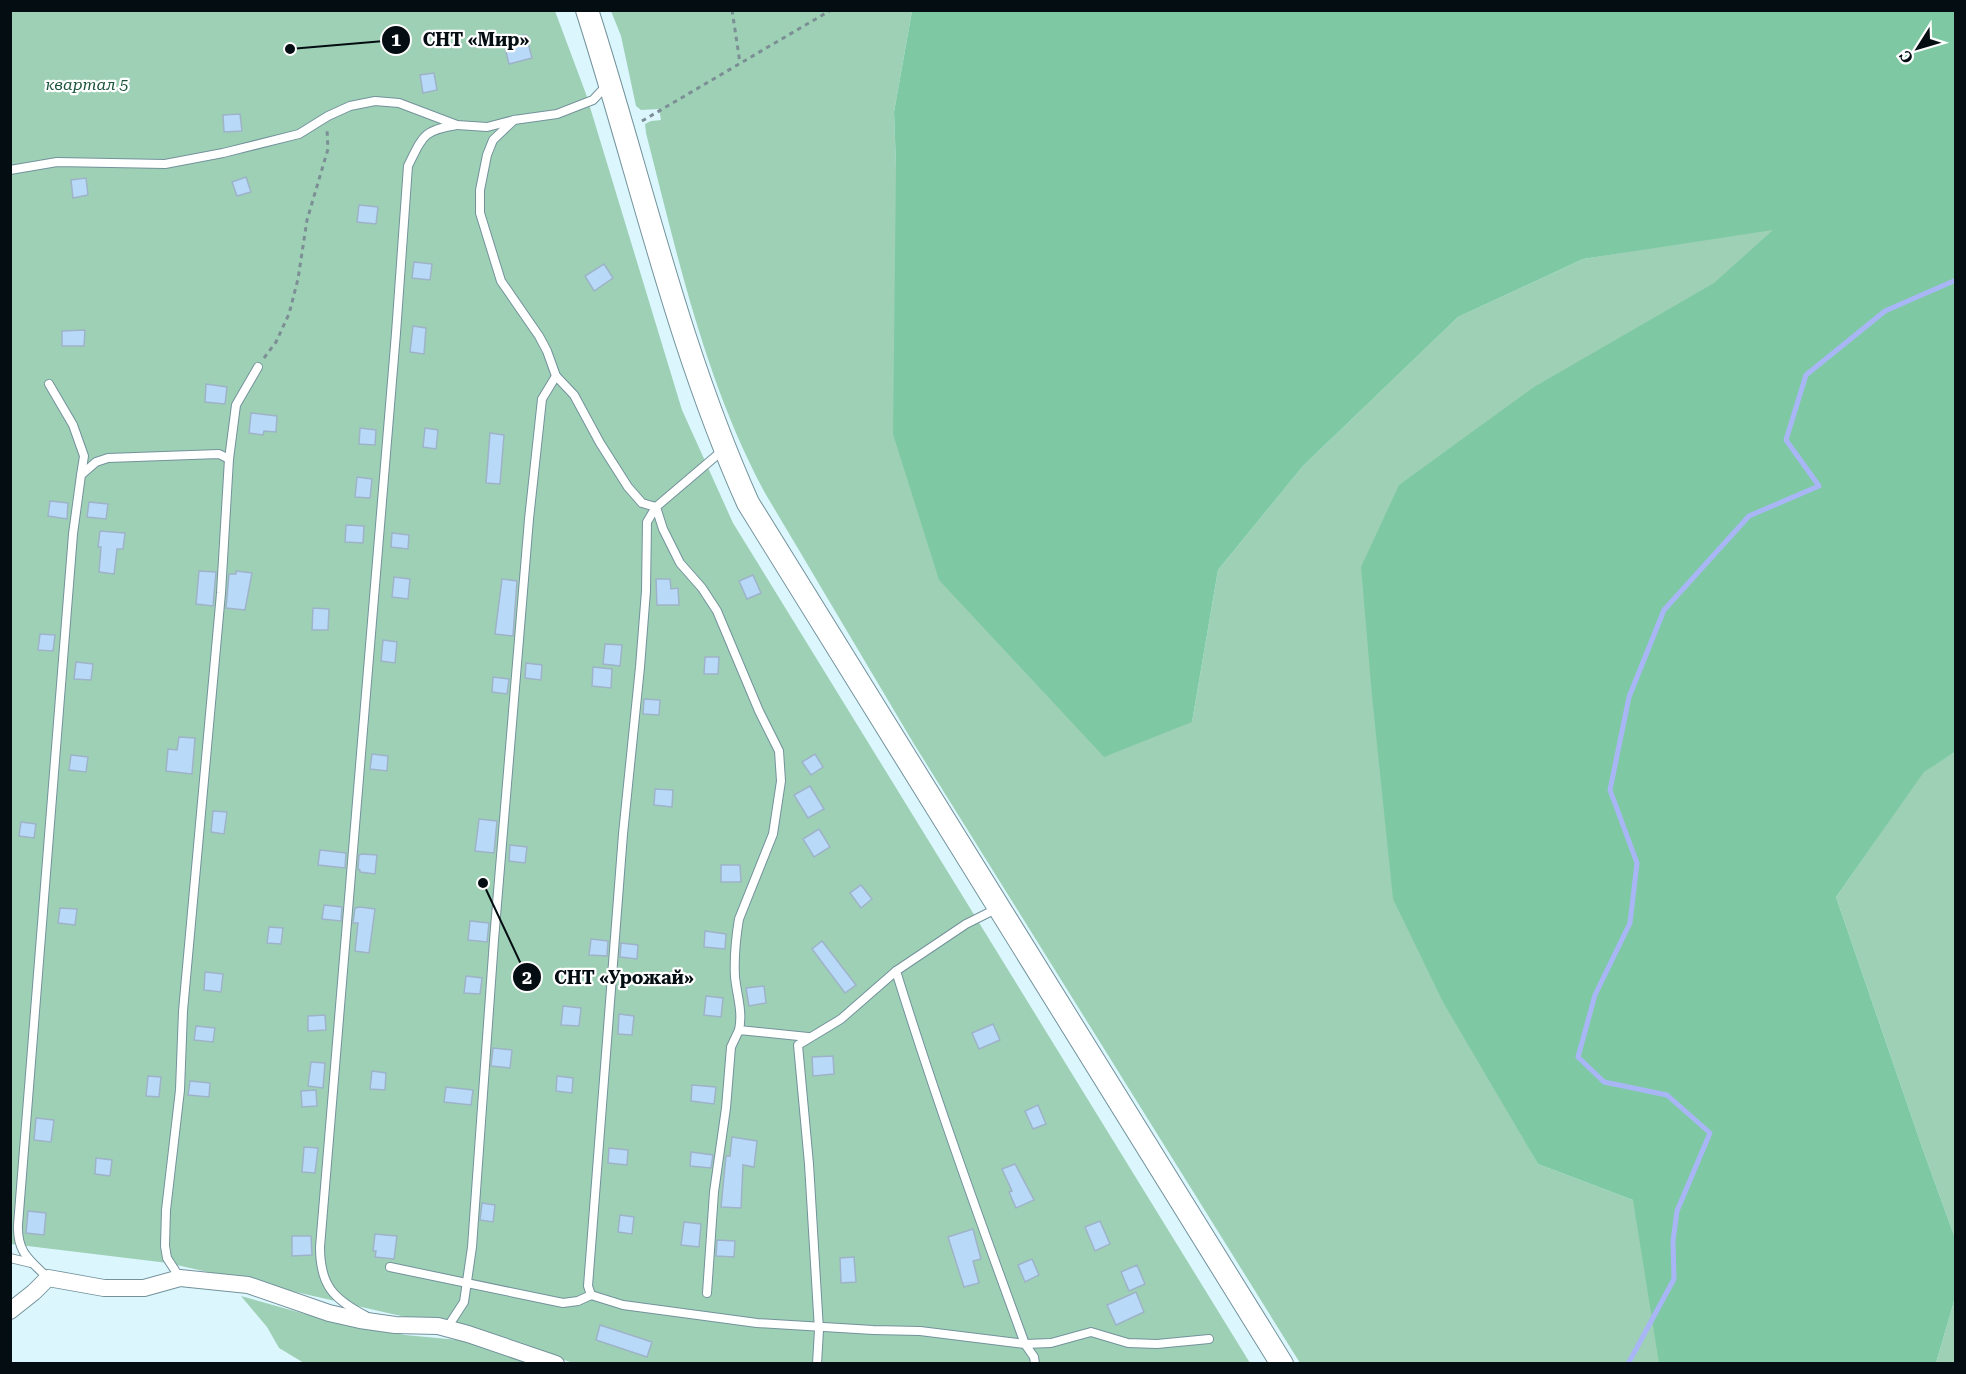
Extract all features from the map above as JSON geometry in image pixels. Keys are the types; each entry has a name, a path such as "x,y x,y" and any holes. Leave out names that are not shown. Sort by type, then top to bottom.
{"street":[{"path":"586,10 610,82 691,358 724,450 748,503 1282,1364"},
{"path":"10,1311 48,1278 104,1288 144,1288 180,1278 248,1285 329,1313 381,1323 438,1326 556,1364"}],"lane":[{"path":"381,1323 357,1311 329,1288 320,1265 320,1247 408,166 421,141 435,128 457,125 487,127 514,120 557,114 593,100 610,82"},
{"path":"10,170 57,162 165,164 223,153 299,134 328,116 350,106 375,101 399,104 457,125"},
{"path":"514,120 493,140 487,155 480,190 480,213 501,281 539,336 556,376 574,395 600,443 628,487 642,503 656,507"},
{"path":"180,1278 167,1258 166,1210 180,1090 188,953 221,593 229,459 236,405 258,367"},
{"path":"447,1329 464,1302 472,1247 494,940 530,508 542,399 556,376"},
{"path":"48,1278 22,1252 18,1238 18,1226 73,534 84,456 73,425 49,384"},
{"path":"591,1295 588,1286 593,1205 623,834 641,657 646,591 647,522 656,507 724,450"},
{"path":"81,475 96,462 108,458 219,454 229,459"},
{"path":"656,507 663,529 680,563 702,588 717,611 759,711 779,751 781,781 773,834 739,919 736,933 735,977 742,1019 731,1047 726,1108 714,1192 707,1293"},
{"path":"817,1364 819,1326 809,1164 798,1045 841,1019 896,971 966,924 999,908"},
{"path":"896,971 930,1079 1025,1344 1034,1357 1035,1364"},
{"path":"739,1030 811,1037"},
{"path":"10,1258 32,1263"},
{"path":"390,1267 563,1303 578,1301 591,1295 623,1305 757,1323 920,1331 1025,1344 1051,1343 1091,1332 1128,1343 1157,1344 1209,1339"}],"path":[{"path":"732,10 740,63"},
{"path":"623,132 831,10"},
{"path":"258,367 276,342 289,314 298,279 307,220 328,149 327,128"}],"green space":[{"name":"квартал 5","path":"11,11 555,11 586,94 682,410 733,523 1250,1363 574,1363 458,1329 168,1263 11,1244"},
{"path":"611,11 912,11 894,112 896,166 1192,722 1218,570 1303,466 1458,317 1583,259 1645,249 1788,188 1503,1103 1538,1164 1633,1200 1875,1363 1300,1363 914,744 765,493 725,407 681,271 646,133 645,124 661,120 659,109 641,110 636,106 621,36"},
{"path":"912,11 1955,11 1955,752 1924,772 1836,897 1955,1238 1955,1298 1936,1363 1659,1363 1633,1200 1538,1164 1443,1002 1393,899 1361,567 1399,485 1534,387 1714,283 1773,230 1583,259 1458,317 1303,466 1218,570 1192,722 1104,757 939,580 893,434 896,166 894,112"},
{"path":"1955,752 1955,1238 1836,897 1924,771"},
{"path":"241,1296 323,1319 405,1335 469,1341 530,1363 304,1363 279,1348 267,1327"},
{"path":"1955,1298 1955,1363 1936,1363"}],"building":[{"path":"526,35 532,58 509,64 503,40"},
{"path":"434,73 437,90 423,93 420,75"},
{"path":"240,114 242,131 224,132 223,115"},
{"path":"246,177 251,192 237,196 232,182"},
{"path":"86,178 88,195 73,198 71,180"},
{"path":"359,205 378,207 376,224 357,222"},
{"path":"414,262 432,264 430,280 412,278"},
{"path":"604,264 613,278 594,291 585,276"},
{"path":"413,326 426,328 424,354 410,352"},
{"path":"85,330 84,346 62,346 62,331"},
{"path":"206,384 227,387 225,404 205,402"},
{"path":"251,413 277,416 276,432 264,431 263,435 249,433"},
{"path":"360,428 376,430 375,445 359,444"},
{"path":"425,428 438,430 436,449 423,447"},
{"path":"490,433 504,435 500,484 486,483"},
{"path":"357,477 372,479 370,498 355,497"},
{"path":"50,501 68,503 67,519 48,516"},
{"path":"89,502 108,504 106,519 87,517"},
{"path":"346,525 364,526 363,543 345,542"},
{"path":"100,531 125,533 123,549 117,549 114,574 99,572"},
{"path":"392,533 409,535 408,549 391,547"},
{"path":"199,571 216,572 213,606 196,604"},
{"path":"236,571 252,573 245,610 226,608 229,574 236,574"},
{"path":"753,575 761,593 747,599 739,581"},
{"path":"394,577 410,579 408,599 392,597"},
{"path":"502,579 517,581 513,636 495,634"},
{"path":"656,579 670,579 671,589 678,588 679,605 657,605"},
{"path":"313,608 329,609 328,630 312,630"},
{"path":"40,634 55,635 53,651 38,650"},
{"path":"383,640 397,642 395,663 381,661"},
{"path":"605,644 622,645 620,666 603,664"},
{"path":"705,657 719,657 718,674 704,674"},
{"path":"76,662 93,664 91,680 74,679"},
{"path":"526,663 542,665 541,680 525,678"},
{"path":"593,667 612,669 611,688 592,686"},
{"path":"493,677 509,679 507,694 492,692"},
{"path":"644,699 660,700 659,715 643,714"},
{"path":"179,737 195,738 192,774 166,771 168,749 177,750"},
{"path":"372,754 388,756 387,771 370,769"},
{"path":"815,754 823,767 811,775 802,762"},
{"path":"71,755 88,757 86,772 69,770"},
{"path":"810,786 824,809 808,818 794,795"},
{"path":"655,789 673,790 672,807 654,805"},
{"path":"213,811 227,812 224,834 211,832"},
{"path":"479,819 497,821 494,853 475,851"},
{"path":"21,822 36,824 34,838 19,836"},
{"path":"819,829 830,847 814,857 803,839"},
{"path":"510,845 527,847 525,863 509,861"},
{"path":"320,850 346,853 345,868 318,865"},
{"path":"359,855 377,855 375,874 360,872 358,869"},
{"path":"721,865 740,865 741,882 721,882"},
{"path":"861,885 872,899 861,908 850,893"},
{"path":"324,905 342,907 341,921 322,919"},
{"path":"60,908 77,909 75,925 58,923"},
{"path":"355,908 375,909 369,953 355,951 358,923 353,923"},
{"path":"470,921 489,923 487,942 468,940"},
{"path":"269,927 283,928 281,944 267,943"},
{"path":"705,931 726,934 725,949 704,947"},
{"path":"591,939 608,941 607,956 589,955"},
{"path":"822,941 856,985 845,993 812,949"},
{"path":"621,943 638,945 637,959 620,957"},
{"path":"205,972 223,974 221,992 204,990"},
{"path":"466,976 482,978 480,994 464,993"},
{"path":"764,986 766,1003 749,1006 746,988"},
{"path":"706,996 723,998 721,1017 704,1015"},
{"path":"563,1006 581,1008 579,1026 561,1025"},
{"path":"619,1014 634,1016 632,1035 618,1034"},
{"path":"325,1015 326,1030 308,1031 308,1016"},
{"path":"993,1024 1000,1040 979,1049 972,1033"},
{"path":"196,1026 215,1028 213,1042 194,1040"},
{"path":"493,1048 512,1050 510,1068 491,1066"},
{"path":"833,1056 834,1074 813,1076 812,1057"},
{"path":"311,1062 325,1063 323,1088 308,1086"},
{"path":"372,1071 386,1073 385,1090 370,1089"},
{"path":"148,1076 161,1077 159,1097 146,1096"},
{"path":"557,1076 573,1078 572,1093 556,1091"},
{"path":"190,1081 210,1083 209,1097 188,1095"},
{"path":"692,1085 716,1087 714,1104 691,1101"},
{"path":"446,1087 473,1090 471,1105 444,1102"},
{"path":"316,1090 317,1106 302,1107 301,1091"},
{"path":"1038,1105 1046,1124 1033,1129 1025,1111"},
{"path":"36,1118 54,1120 51,1142 34,1140"},
{"path":"732,1137 757,1141 754,1167 743,1165 741,1208 721,1207 726,1156 730,1156"},
{"path":"304,1147 318,1148 315,1173 302,1172"},
{"path":"609,1148 628,1150 627,1165 608,1163"},
{"path":"691,1152 713,1155 711,1168 690,1166"},
{"path":"96,1158 112,1160 110,1176 95,1174"},
{"path":"1015,1164 1034,1200 1016,1208 1009,1192 1012,1191 1002,1169"},
{"path":"482,1203 495,1205 493,1222 480,1220"},
{"path":"28,1211 46,1213 44,1235 26,1233"},
{"path":"620,1215 634,1217 632,1234 618,1232"},
{"path":"1100,1221 1110,1244 1095,1251 1085,1227"},
{"path":"684,1222 701,1224 699,1247 681,1245"},
{"path":"973,1229 981,1259 973,1261 979,1283 964,1287 948,1237"},
{"path":"375,1234 397,1236 394,1259 375,1257 376,1251 373,1251"},
{"path":"292,1236 311,1236 312,1255 292,1256"},
{"path":"717,1240 735,1241 734,1257 716,1256"},
{"path":"854,1257 856,1282 841,1283 840,1258"},
{"path":"1032,1259 1039,1275 1025,1282 1018,1265"},
{"path":"1137,1265 1145,1284 1129,1291 1121,1272"},
{"path":"1136,1292 1144,1312 1116,1325 1107,1305"},
{"path":"600,1325 652,1342 647,1357 596,1340"}],"waterway":[{"path":"1628,1364 1674,1279 1673,1241 1677,1211 1710,1133 1667,1095 1604,1082 1578,1057 1595,995 1630,923 1637,863 1610,790 1629,697 1664,610 1749,516 1819,486 1786,440 1806,375 1885,311 1956,280"}],"place":[{"name":"СНТ «Мир»","path":"290,49"},
{"name":"СНТ «Урожай»","path":"483,883"}]}
